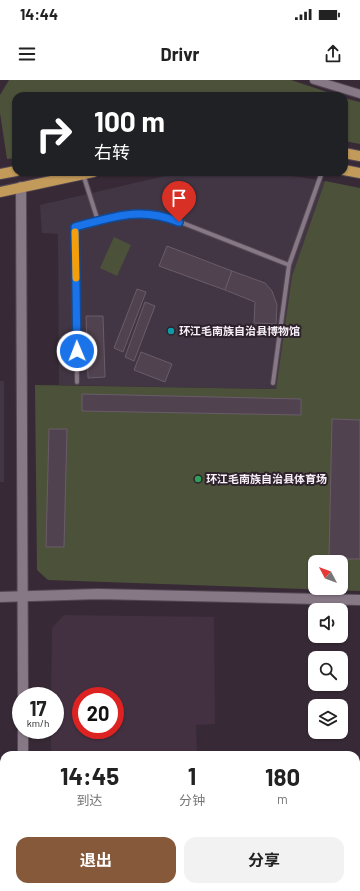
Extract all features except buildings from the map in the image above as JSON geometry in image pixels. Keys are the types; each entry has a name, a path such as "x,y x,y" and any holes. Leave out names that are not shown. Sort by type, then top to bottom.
{"main road":[{"path":"348,154 360,156"},
{"path":"348,171 360,173"},
{"path":"0,174 12,172"},
{"path":"0,192 73,176"}],"street":[{"path":"314,80 360,94"},
{"path":"20,187 23,687"},
{"path":"0,597 22,595 98,594 360,600"},
{"path":"23,739 23,751"}],"lane":[{"path":"89,176 98,221"},
{"path":"273,383 289,264 321,176"},
{"path":"77,382 75,227 128,213 146,213 165,216 289,264"}],"shaded area":[{"name":"环江毛南族自治县博物馆","path":"165,176 292,176 325,181 292,276 276,389 59,385 58,234 42,233 40,205"},
{"path":"0,381 4,381 4,482 0,482"},
{"path":"64,615 214,617 215,724 196,725 197,751 51,751 51,739 64,739 64,687 51,687 52,628"}],"green space":[{"path":"9,80 291,80 327,92 12,92 12,158 7,159 0,113 0,95"},
{"path":"348,99 360,102 360,144 348,142"},
{"name":"环江毛南族自治县体育场","path":"325,181 360,188 360,591 348,591 348,555 308,555 308,589 48,580 37,570 35,385 276,389 292,276"},
{"path":"114,237 131,245 117,276 100,268"}],"slow traffic":[{"path":"75,232 76,278"}],"place":[{"name":"环江毛南族自治县博物馆","path":"171,331"},
{"name":"环江毛南族自治县体育场","path":"198,479"}],"route":[{"path":"77,351 75,227 128,213 156,214 179,222"}]}
